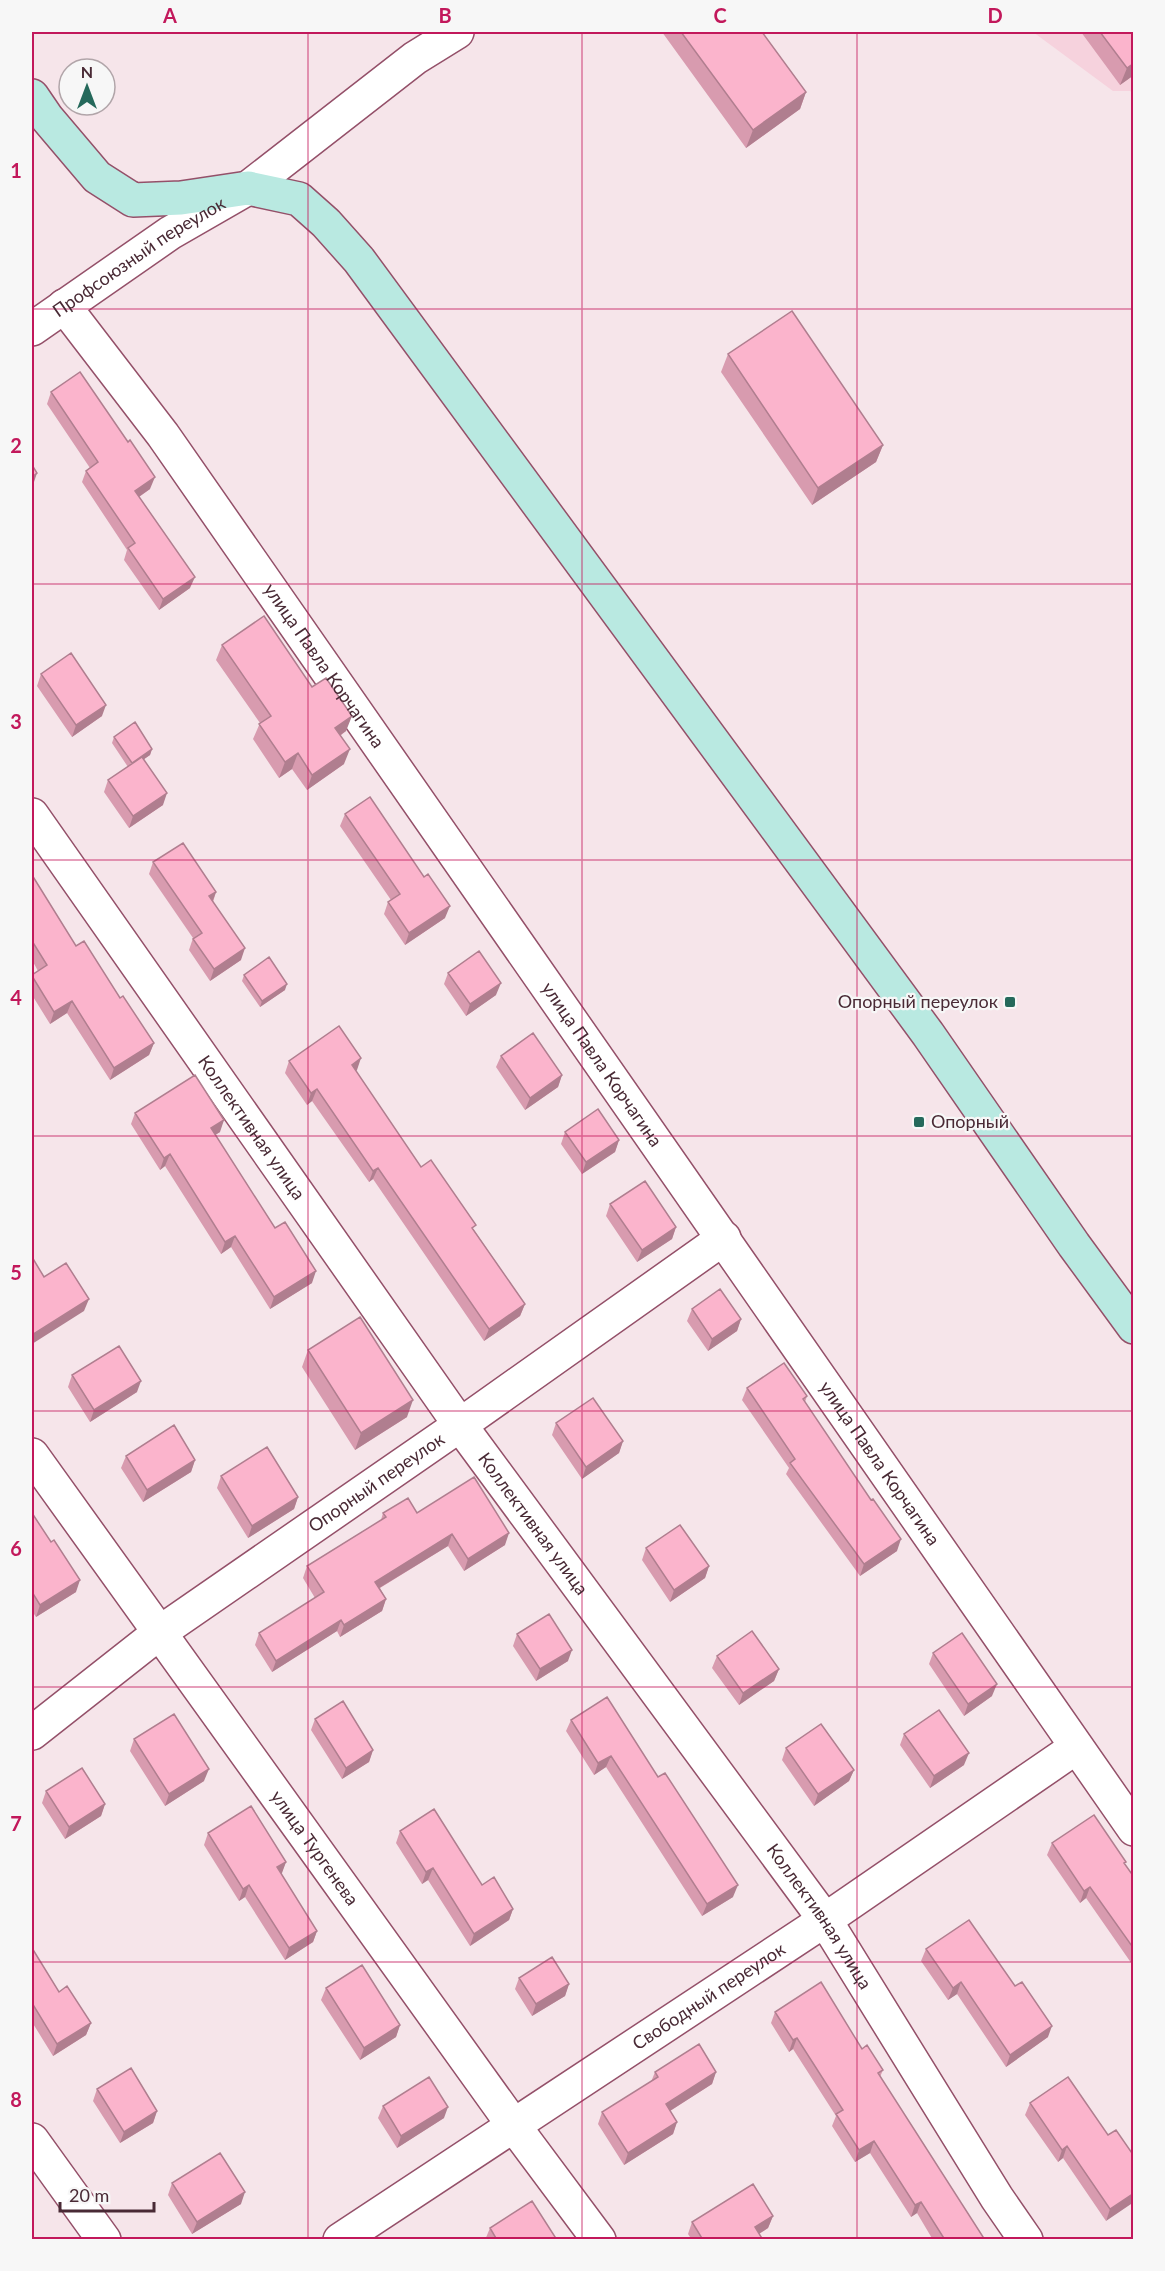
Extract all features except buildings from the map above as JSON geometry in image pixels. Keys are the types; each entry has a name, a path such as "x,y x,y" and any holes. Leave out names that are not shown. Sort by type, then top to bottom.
{"street":[{"name":"Профсоюзный переулок","path":"32,328 170,233 248,188 415,58 457,32"},
{"path":"39,107 97,177 133,200 181,198 248,188 299,199 326,223 359,260 928,1034 1074,1245 1134,1327"},
{"name":"улица Павла Корчагина","path":"64,306 170,445 724,1238 1075,1748 1134,1829"},
{"name":"Коллективная улица","path":"32,815 460,1425 825,1920 997,2198 1026,2240"},
{"name":"Опорный переулок","path":"32,1733 159,1633 460,1425 724,1238"},
{"name":"улица Тургенева","path":"32,1455 514,2126 599,2240"},
{"name":"Свободный переулок","path":"340,2240 825,1920 1075,1748"},
{"path":"32,2140 104,2240"}],"shaded area":[{"path":"1033,32 1133,32 1133,93 1113,91"}],"place":[{"name":"Опорный переулок","path":"1010,1002"},
{"name":"Опорный","path":"919,1122"}]}
